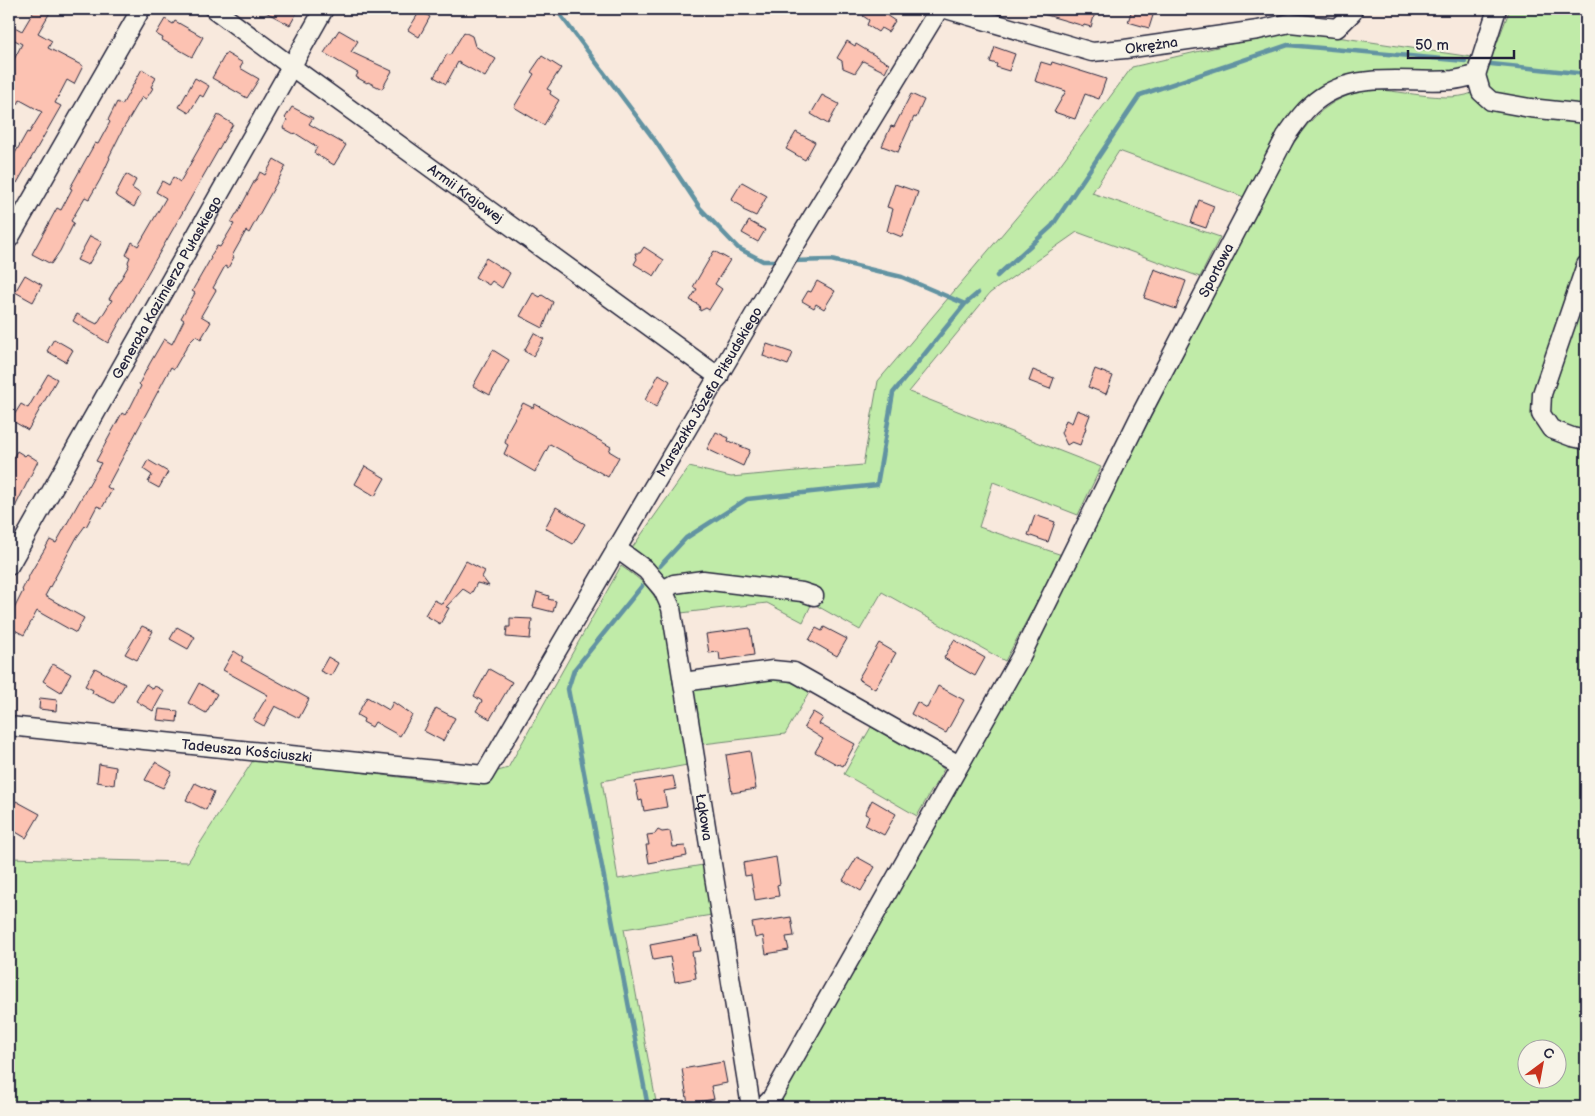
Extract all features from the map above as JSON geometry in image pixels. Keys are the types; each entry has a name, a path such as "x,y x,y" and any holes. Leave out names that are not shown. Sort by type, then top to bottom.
{"street":[{"path":"9,239 141,9"},
{"name":"Armii Krajowej","path":"214,9 719,377"},
{"name":"Generała Kazimierza Pułaskiego","path":"9,566 324,9"},
{"name":"Marszałka Józefa Piłsudskiego","path":"484,775 794,247 939,9"},
{"name":"Okrężna","path":"946,9 1092,52 1258,30 1290,23 1337,28 1352,13 1353,9"},
{"path":"1497,9 1476,75 1481,92 1491,101 1530,108 1586,114"},
{"name":"Sportowa","path":"761,1107 771,1099 1021,656 1156,386 1276,154 1297,120 1309,106 1323,95 1354,82 1385,79 1454,80 1476,75"},
{"path":"1586,265 1542,394 1541,414 1551,429 1586,440"},
{"name":"Łąkowa","path":"616,548 646,570 663,590 671,608 751,1107"},
{"path":"663,590 674,584 704,580 802,592 814,596"},
{"path":"683,682 773,670 794,672 959,765"},
{"name":"Tadeusza Kościuszki","path":"9,726 484,775"}],"green space":[{"path":"1510,9 1586,9 1586,1107 774,1107 1018,675 1279,168 1295,142 1307,125 1322,110 1340,99 1369,90 1385,90 1430,96 1460,96 1472,93 1480,87"},
{"path":"1290,30 1472,57 1471,65 1466,71 1351,77 1271,145 1244,197 1119,151 1092,193 1220,237 1200,277 1077,232 990,293 909,392 1101,467 1078,515 993,482 979,527 1062,555 1005,661 882,592 860,630 812,603 803,622 767,603 681,613 640,555 632,548 689,467 731,477 863,465 878,381 1054,173 1132,67"},
{"path":"621,566 646,586 663,614 687,765 602,781 618,879 703,865 712,915 624,929 657,1107 9,1107 9,858 188,862 254,759 455,784 508,768"},
{"path":"763,679 787,681 810,691 785,734 703,744 693,689"},
{"path":"871,727 944,769 917,816 844,774"}],"building":[{"path":"35,9 52,9 38,33 52,41 48,48 83,66 74,84 67,80 55,103 61,106 17,183 9,179 9,164 27,132 29,133 42,112 20,100 18,104 9,99 15,84 9,81 9,76 13,69 10,67 22,44 9,37 9,24 22,31"},
{"path":"260,9 299,9 290,25"},
{"path":"868,9 877,9 895,21 888,32 881,28 878,32 867,25 869,20 863,16"},
{"path":"1037,9 1096,9 1091,27 1036,12"},
{"path":"1132,9 1155,9 1149,28 1128,22"},
{"path":"420,11 430,17 419,37 408,30"},
{"path":"165,19 173,24 175,21 203,37 192,57 162,40 163,38 156,34"},
{"path":"339,30 358,41 351,52 392,71 382,89 356,77 358,73 324,53"},
{"path":"464,32 472,36 475,46 496,59 485,77 458,62 446,84 434,77 447,54 450,55"},
{"path":"847,41 855,46 856,44 889,64 885,72 863,61 855,73 843,68 842,61 837,58"},
{"path":"995,47 1015,54 1009,71 996,67 997,64 990,62"},
{"path":"226,53 243,63 240,68 259,79 247,98 212,78"},
{"path":"542,56 561,68 547,89 551,91 550,94 559,100 544,125 514,107 534,74 531,72"},
{"path":"1041,62 1051,65 1052,62 1106,79 1099,99 1085,94 1075,119 1054,112 1066,91 1035,81"},
{"path":"142,69 156,78 151,87 153,88 146,99 142,97 123,129 100,180 89,199 85,197 71,221 74,223 60,251 51,264 32,254 57,208 61,210 72,189 70,188 95,143 98,144 110,122 108,120 117,102 122,105"},
{"path":"195,78 209,86 203,97 200,95 189,113 179,107"},
{"path":"911,94 924,100 898,152 882,146 891,126 894,127"},
{"path":"822,95 839,104 828,124 811,114"},
{"path":"292,107 313,118 309,124 346,145 334,165 314,153 317,147 283,128 287,120 285,118"},
{"path":"218,115 233,124 108,343 73,321 77,314 97,324 112,300 109,299 129,265 130,257 126,255 132,242 138,246 166,198 156,192 162,181 169,185 173,177 180,182"},
{"path":"796,132 815,142 805,160 786,149"},
{"path":"274,159 286,166 249,233 246,231 232,256 234,257 228,268 225,266 213,288 216,290 201,316 211,322 201,339 196,336 189,343 174,369 171,367 107,487 112,490 102,508 97,506 86,527 77,537 45,596 84,618 76,633 37,611 24,635 9,627 9,619 31,572 50,540 56,543 101,463 96,461 122,413 125,415 130,408 141,386 139,384 150,363 164,339 172,344 184,320 181,318 195,293 192,291 210,257 217,246 220,247 234,224 231,223 260,172 265,175"},
{"path":"126,174 136,180 132,188 141,194 134,207 115,195"},
{"path":"742,182 767,196 756,216 743,210 743,207 731,200"},
{"path":"895,184 918,192 902,237 887,231 893,209 887,207"},
{"path":"1199,200 1214,206 1206,228 1191,223"},
{"path":"749,221 765,230 758,242 742,233"},
{"path":"90,236 102,242 88,265 77,260"},
{"path":"644,247 664,260 654,276 634,264 637,259 635,253 640,253"},
{"path":"714,251 730,260 715,284 722,289 709,310 706,308 700,311 699,305 690,300 697,289 693,287"},
{"path":"486,258 510,273 502,288 492,281 489,285 475,277"},
{"path":"1154,269 1186,281 1176,309 1144,298"},
{"path":"25,275 42,285 33,302 15,292"},
{"path":"817,281 835,291 824,309 816,304 814,308 802,301 808,291 811,292"},
{"path":"533,293 540,297 542,295 553,302 543,328 520,316"},
{"path":"534,333 544,339 533,356 524,351"},
{"path":"54,339 73,350 66,362 47,351"},
{"path":"767,344 793,353 788,365 763,356"},
{"path":"493,350 509,360 490,395 473,386"},
{"path":"1095,369 1113,376 1106,394 1088,387"},
{"path":"1033,370 1054,378 1050,389 1029,381"},
{"path":"48,374 57,379 28,430 11,420 21,404 28,408"},
{"path":"659,374 670,381 656,407 645,400"},
{"path":"523,403 533,408 535,404 611,447 609,451 619,457 608,477 550,444 535,472 504,454 508,445 505,443 508,430"},
{"path":"1077,410 1090,415 1080,445 1072,442 1067,445 1061,433 1066,420 1072,423"},
{"path":"716,432 729,438 728,441 750,450 743,466 707,449"},
{"path":"17,451 25,456 27,454 38,461 9,519 9,471 13,462 11,461"},
{"path":"148,460 168,472 159,488 148,482 152,475 143,469"},
{"path":"365,466 385,478 375,496 355,484"},
{"path":"556,507 585,524 573,544 545,528"},
{"path":"1035,515 1055,522 1048,542 1028,535"},
{"path":"466,561 485,571 482,577 489,586 477,583 471,594 463,589 446,607 449,608 440,624 425,615 434,600 442,604"},
{"path":"537,592 549,596 548,599 556,601 553,612 533,607"},
{"path":"510,618 532,619 530,639 506,637 507,627 510,627"},
{"path":"142,626 153,631 137,660 125,654"},
{"path":"177,627 195,637 188,649 170,639"},
{"path":"824,627 847,639 837,656 809,640 816,628 822,631"},
{"path":"750,628 754,655 720,660 719,652 709,653 706,634"},
{"path":"954,640 985,658 975,676 944,658"},
{"path":"879,643 896,653 875,689 858,679"},
{"path":"234,651 243,657 241,661 309,699 299,718 275,706 264,726 253,720 268,695 223,670"},
{"path":"328,657 338,663 331,676 320,671"},
{"path":"53,664 71,674 61,692 43,681"},
{"path":"95,668 125,684 114,703 92,693 93,690 85,686"},
{"path":"489,669 512,682 490,719 476,711 482,701 474,696"},
{"path":"199,683 217,694 206,713 188,703"},
{"path":"146,684 153,689 155,686 164,691 153,711 136,701"},
{"path":"938,686 964,700 946,733 911,714 917,702 927,708"},
{"path":"367,697 389,710 393,702 412,715 400,736 375,722 372,727 363,722 364,719 357,715"},
{"path":"40,698 57,700 56,711 39,709"},
{"path":"436,708 455,718 443,741 424,731"},
{"path":"159,709 178,711 177,722 157,720"},
{"path":"813,712 823,718 819,724 855,744 843,766 815,752 823,739 804,727"},
{"path":"750,751 756,789 732,793 726,755"},
{"path":"155,762 172,772 163,788 145,780"},
{"path":"99,764 116,767 114,785 97,782"},
{"path":"673,776 676,789 664,791 667,807 644,811 642,800 639,801 635,782"},
{"path":"195,783 214,792 206,810 186,800"},
{"path":"872,800 896,814 884,835 865,825 869,816 865,814"},
{"path":"16,801 40,814 26,838 9,828 9,814"},
{"path":"658,830 662,832 670,831 673,847 685,846 687,856 649,863 646,845 649,845 647,835 655,834"},
{"path":"776,857 780,884 777,885 779,896 755,900 751,875 745,876 743,863"},
{"path":"857,857 875,867 861,891 843,880"},
{"path":"791,917 794,936 786,937 789,950 766,954 763,936 755,938 752,923"},
{"path":"698,936 701,951 692,952 696,978 675,982 670,957 653,960 650,945"},
{"path":"723,1062 727,1083 711,1086 714,1099 688,1104 682,1069"}],"waterway":[{"path":"556,9 656,142 700,208 738,248 763,261 780,261"},
{"path":"997,276 1052,226 1140,95 1288,45 1465,61"},
{"path":"1491,64 1586,74"},
{"path":"790,261 831,260 902,277 965,304"},
{"path":"660,566 686,538 747,499 877,485 893,393 965,304 978,293"},
{"path":"642,586 574,670 568,689 648,1107"}]}
